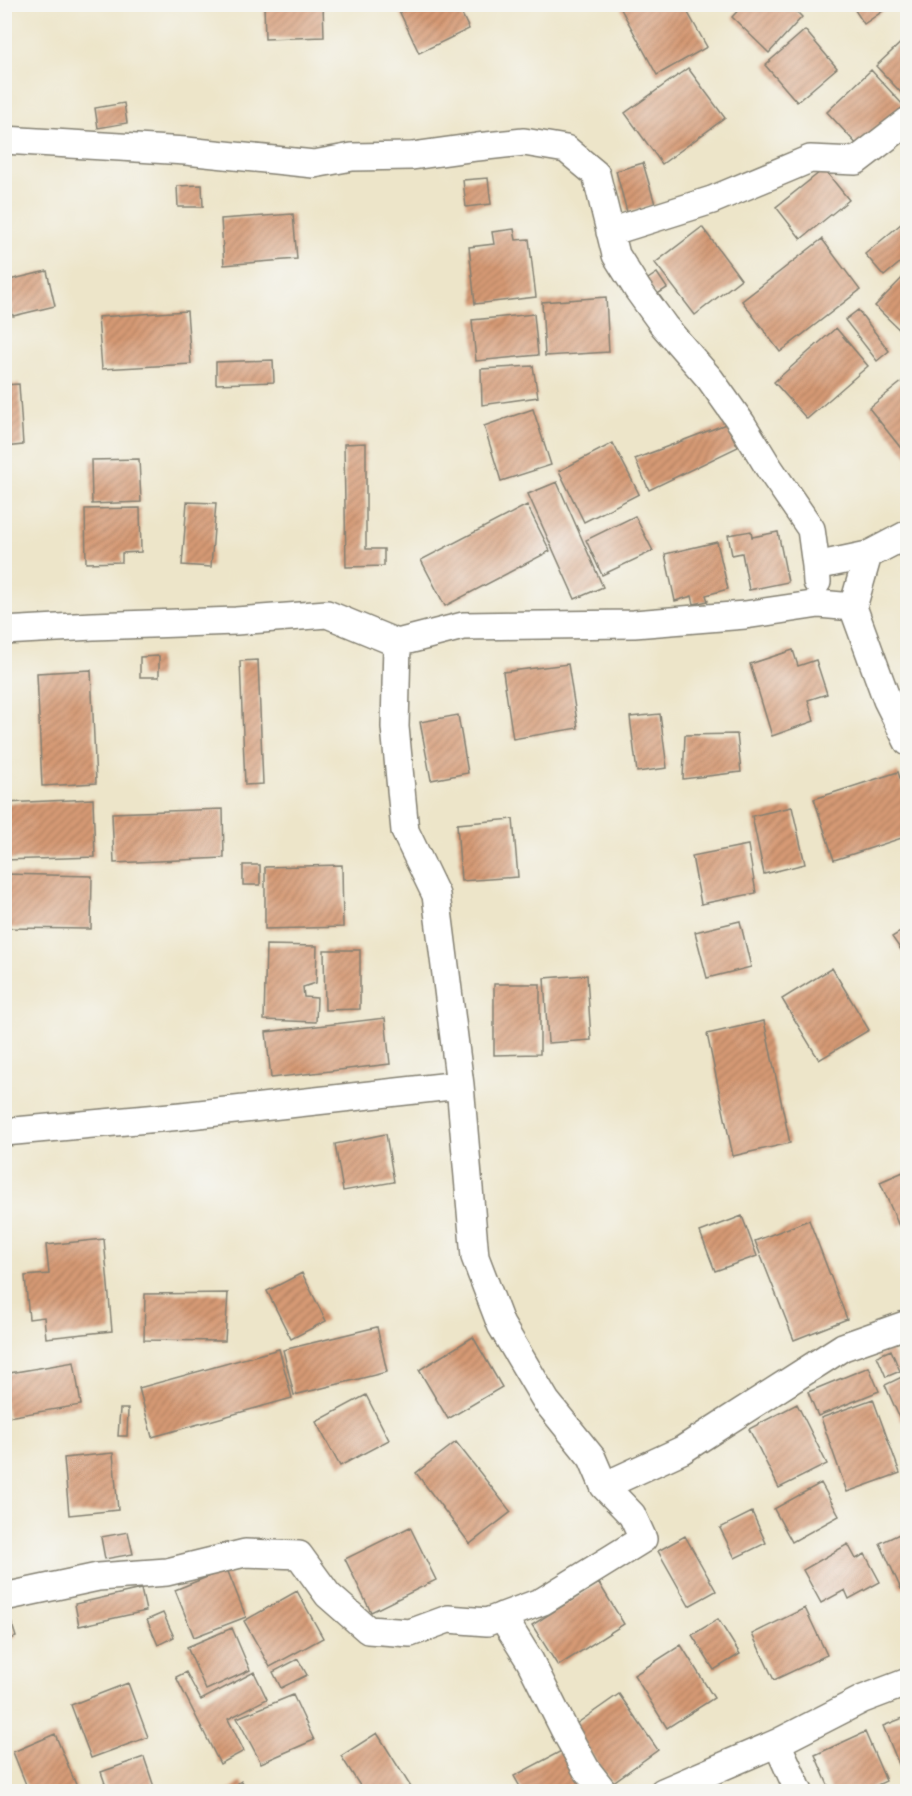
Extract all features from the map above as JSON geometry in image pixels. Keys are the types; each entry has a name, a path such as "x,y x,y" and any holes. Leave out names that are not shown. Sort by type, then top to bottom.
{"street":[{"path":"610,232 712,200 810,159 856,161 908,121"},
{"path":"4,140 186,151 314,164 352,157 412,156 525,142 566,149 596,174 616,255 638,290 664,326 711,379 811,529 819,604"},
{"path":"816,566 868,555 908,534"},
{"path":"868,555 853,607 887,700 908,742"},
{"path":"4,631 213,622 327,614 397,643 463,626 634,624 745,615 819,604 853,607"},
{"path":"4,1597 98,1577 167,1572 245,1553 299,1555 328,1595 368,1630 410,1633 448,1619 487,1622 543,1601 643,1539 632,1515 604,1486 592,1458 546,1401 501,1325 475,1257 460,1085 436,895 405,831 395,727 397,643"},
{"path":"4,1132 181,1116 460,1085"},
{"path":"604,1486 682,1450 843,1347 908,1323"},
{"path":"502,1616 530,1661 586,1769 604,1791"},
{"path":"663,1791 777,1743 863,1699 908,1682"},
{"path":"777,1743 799,1791"}],"building":[{"path":"264,4 323,4 324,37 265,39"},
{"path":"396,4 457,4 469,29 419,53"},
{"path":"629,4 683,4 707,47 657,75 621,9"},
{"path":"744,4 789,4 802,17 769,53 732,17"},
{"path":"851,4 893,4 864,24"},
{"path":"805,30 837,68 797,102 765,65"},
{"path":"906,38 908,39 908,100 876,66"},
{"path":"688,68 725,118 662,164 625,113"},
{"path":"871,70 904,106 860,148 827,112"},
{"path":"124,103 127,123 98,128 95,108"},
{"path":"643,163 655,204 627,212 616,171"},
{"path":"824,169 849,200 801,239 776,207"},
{"path":"488,178 491,204 466,207 463,180"},
{"path":"202,185 203,207 178,207 177,186"},
{"path":"293,214 297,259 224,265 221,219"},
{"path":"908,218 908,256 884,276 865,254"},
{"path":"702,227 741,279 695,315 655,263"},
{"path":"514,229 516,240 529,239 536,297 475,304 469,247 494,244 492,232"},
{"path":"822,239 860,290 780,352 742,301"},
{"path":"47,271 55,306 13,316 5,281"},
{"path":"908,272 908,338 875,306"},
{"path":"657,273 667,288 656,295 645,281"},
{"path":"606,297 609,352 545,356 542,302"},
{"path":"858,310 889,351 877,361 845,320"},
{"path":"187,311 191,364 102,369 98,317"},
{"path":"534,314 538,355 476,361 472,320"},
{"path":"836,328 868,366 807,419 774,382"},
{"path":"273,360 274,382 216,384 216,362"},
{"path":"533,366 538,397 482,405 481,369"},
{"path":"908,377 908,457 869,408"},
{"path":"19,384 23,445 4,447 4,385"},
{"path":"533,409 551,465 501,481 484,426"},
{"path":"726,424 738,447 649,490 635,459"},
{"path":"366,443 366,549 384,549 384,566 346,567 344,444"},
{"path":"613,443 639,494 584,522 559,471"},
{"path":"139,459 141,502 92,504 91,460"},
{"path":"557,482 603,587 575,599 528,494"},
{"path":"187,502 216,503 211,567 182,565"},
{"path":"527,505 550,551 445,606 421,560"},
{"path":"140,508 141,552 122,553 122,562 86,563 85,509"},
{"path":"635,516 653,551 602,575 586,540"},
{"path":"751,531 752,537 778,532 788,582 749,590 742,553 732,555 728,535"},
{"path":"717,542 728,589 706,595 708,601 694,604 692,596 675,601 665,554"},
{"path":"793,650 798,666 816,660 827,694 808,700 814,721 772,736 750,664"},
{"path":"159,656 159,677 140,677 140,657"},
{"path":"258,660 263,784 245,785 240,661"},
{"path":"568,664 578,728 513,739 503,672"},
{"path":"91,670 96,783 42,786 37,673"},
{"path":"660,714 667,768 637,772 630,717"},
{"path":"458,715 468,773 431,780 420,722"},
{"path":"737,734 741,772 683,779 685,735"},
{"path":"898,772 908,802 908,836 834,860 814,799"},
{"path":"93,799 95,857 4,860 4,803"},
{"path":"792,807 805,864 764,874 752,816"},
{"path":"223,809 224,858 114,863 112,813"},
{"path":"513,819 518,877 461,881 457,824"},
{"path":"748,845 756,893 701,904 692,856"},
{"path":"243,865 260,865 260,885 243,885"},
{"path":"342,865 343,927 265,929 265,867"},
{"path":"4,874 92,876 91,929 4,928"},
{"path":"740,921 751,967 707,978 695,932"},
{"path":"908,927 908,957 906,957 892,937"},
{"path":"266,945 317,946 316,983 303,987 304,997 317,998 316,1022 264,1020"},
{"path":"324,950 360,950 360,1009 325,1010"},
{"path":"832,968 869,1030 819,1060 782,999"},
{"path":"587,975 591,1040 548,1043 544,978"},
{"path":"494,984 540,984 540,1054 494,1055"},
{"path":"385,1018 390,1064 271,1078 266,1032"},
{"path":"764,1021 790,1143 733,1156 707,1034"},
{"path":"386,1134 394,1182 343,1191 335,1144"},
{"path":"908,1170 908,1222 899,1226 880,1182"},
{"path":"742,1216 757,1256 715,1271 700,1232"},
{"path":"809,1220 847,1319 794,1340 755,1241"},
{"path":"104,1239 112,1331 46,1338 44,1317 29,1319 25,1276 49,1274 46,1245"},
{"path":"302,1273 326,1321 291,1339 267,1291"},
{"path":"228,1293 225,1341 144,1340 145,1294"},
{"path":"377,1327 387,1372 294,1395 283,1350"},
{"path":"473,1337 502,1387 448,1419 419,1370"},
{"path":"279,1349 292,1398 152,1437 139,1388"},
{"path":"891,1350 900,1371 886,1377 877,1356"},
{"path":"74,1362 81,1405 8,1417 4,1401 4,1374"},
{"path":"869,1367 879,1391 818,1416 808,1392"},
{"path":"908,1374 908,1418 901,1421 885,1385"},
{"path":"366,1395 389,1440 340,1466 316,1422"},
{"path":"873,1399 900,1473 847,1492 821,1418"},
{"path":"797,1404 827,1464 779,1488 749,1429"},
{"path":"120,1409 128,1409 127,1436 118,1436"},
{"path":"456,1442 511,1512 470,1544 416,1473"},
{"path":"113,1453 118,1510 69,1515 64,1458"},
{"path":"821,1483 839,1516 792,1542 774,1509"},
{"path":"752,1512 766,1543 735,1558 720,1528"},
{"path":"410,1527 436,1580 371,1612 345,1559"},
{"path":"908,1530 908,1586 901,1589 880,1543"},
{"path":"128,1532 133,1554 105,1559 101,1537"},
{"path":"685,1536 716,1591 689,1606 658,1551"},
{"path":"848,1544 856,1559 865,1554 880,1582 849,1599 845,1590 821,1603 803,1570"},
{"path":"227,1569 246,1617 194,1637 175,1590"},
{"path":"599,1583 624,1624 558,1666 532,1625"},
{"path":"141,1589 146,1611 79,1626 75,1604"},
{"path":"297,1591 323,1638 270,1667 244,1621"},
{"path":"805,1608 827,1655 774,1680 752,1634"},
{"path":"163,1613 174,1637 158,1645 147,1620"},
{"path":"9,1615 16,1637 4,1641 4,1616"},
{"path":"718,1619 740,1654 714,1670 692,1635"},
{"path":"232,1628 250,1670 206,1690 187,1647"},
{"path":"681,1645 714,1698 667,1728 634,1675"},
{"path":"298,1659 307,1675 281,1688 273,1672"},
{"path":"186,1672 201,1700 254,1672 267,1699 228,1719 244,1751 220,1764 176,1677"},
{"path":"128,1683 148,1737 91,1758 71,1705"},
{"path":"619,1694 658,1750 612,1783 572,1727"},
{"path":"293,1695 314,1740 261,1763 237,1718"},
{"path":"908,1716 908,1772 903,1774 883,1726"},
{"path":"865,1732 886,1781 863,1792 831,1792 815,1755"},
{"path":"377,1733 414,1792 364,1792 341,1756"},
{"path":"55,1734 77,1787 67,1792 29,1792 13,1752"},
{"path":"567,1748 590,1792 523,1792 514,1776"},
{"path":"144,1757 154,1787 140,1792 108,1792 101,1772"},
{"path":"241,1781 249,1792 226,1792"}]}
